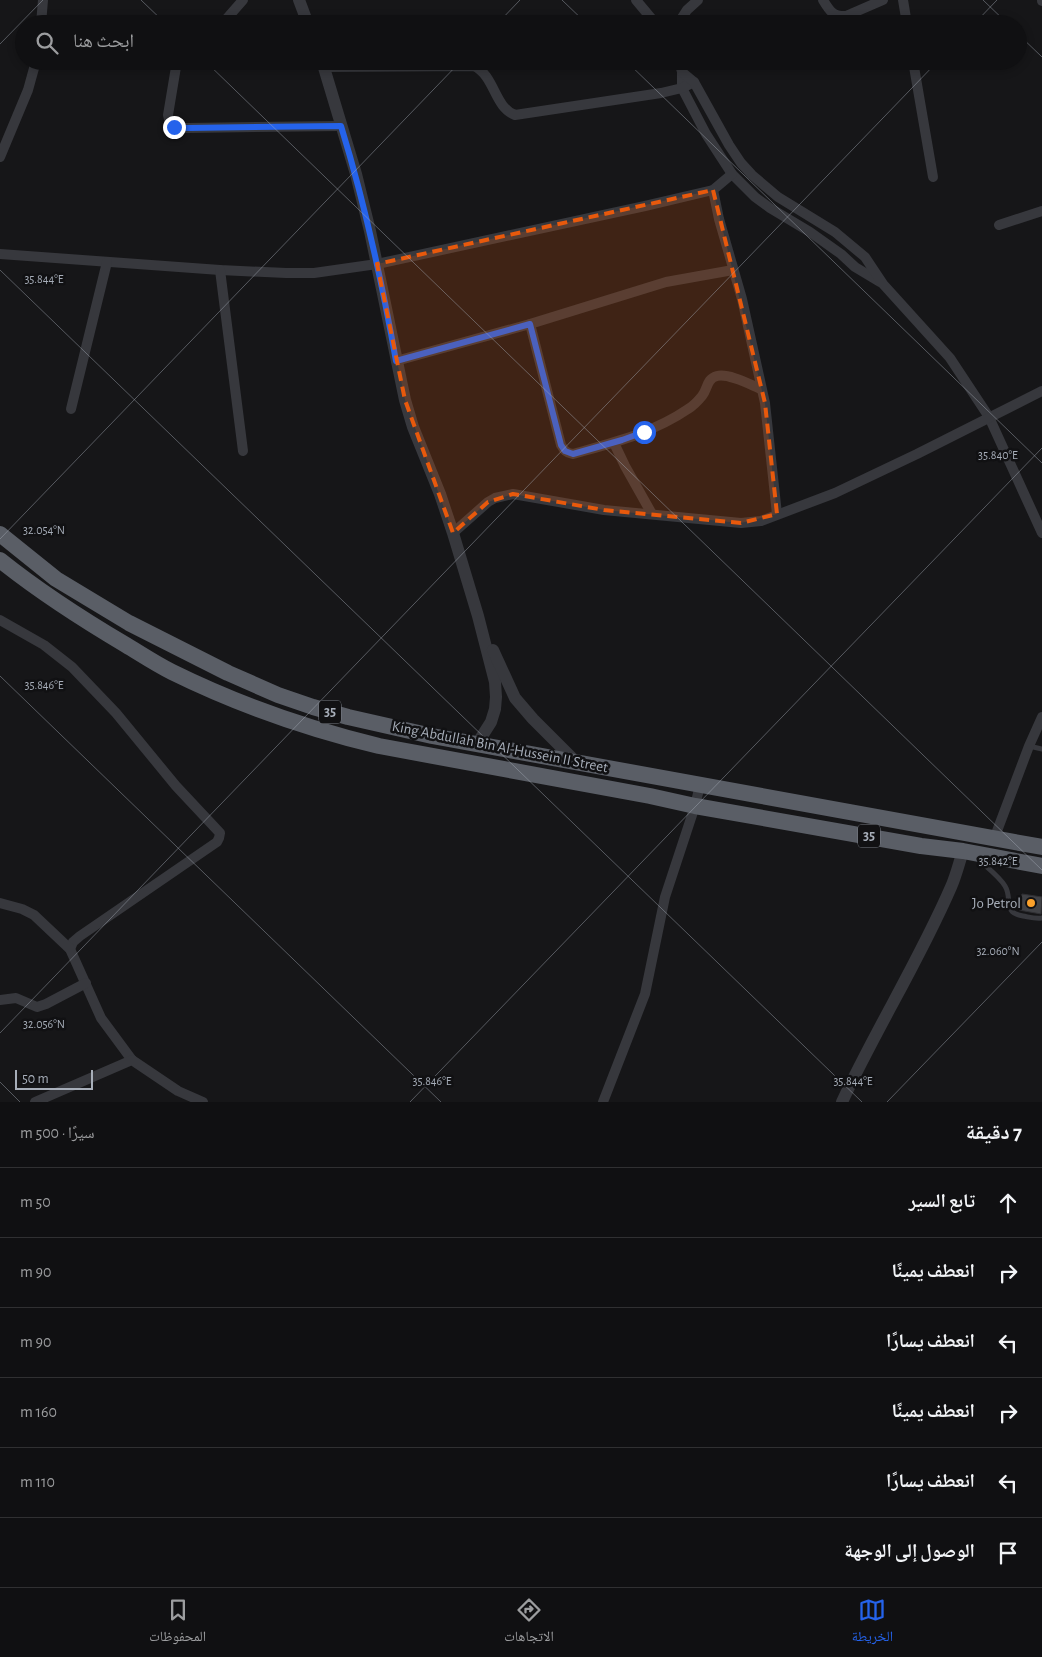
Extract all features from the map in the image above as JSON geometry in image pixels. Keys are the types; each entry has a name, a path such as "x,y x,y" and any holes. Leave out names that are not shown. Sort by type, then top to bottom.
{"highway":[{"name":"King Abdullah Bin Al-Hussein II Street","path":"0,534 56,579 129,623 228,673 313,707 348,717 477,744 1042,848"},
{"name":"King Abdullah Bin Al-Hussein II Street","path":"0,560 38,590 73,613 171,672 291,721 336,736 379,746 695,806 1042,866"}],"street":[{"path":"42,15 43,0"},
{"path":"230,15 243,0"},
{"path":"299,0 305,15"},
{"path":"636,0 648,15"},
{"path":"684,15 698,0"},
{"path":"823,0 836,15"},
{"path":"848,15 883,0"},
{"path":"903,0 906,15"},
{"path":"0,156 28,90 34,70"},
{"path":"176,70 168,115 170,124 174,127 341,126"},
{"path":"325,70 356,174 405,400 453,533 478,616 494,682 495,709 491,722 477,744"},
{"path":"480,70 485,73 505,108 509,113 515,115 661,93 682,88 694,82"},
{"path":"915,70 933,178"},
{"path":"682,72 694,82 728,145 741,164 778,197 836,232 865,257 883,284 950,358 989,417 1042,533"},
{"path":"682,72 682,88 706,134 732,174 770,208 810,232 841,254 855,267 883,284"},
{"path":"0,254 220,270 298,274 314,273 377,264 713,190 732,174"},
{"path":"713,190 719,219 742,299 762,389 778,514"},
{"path":"999,225 1042,210"},
{"path":"71,409 107,262"},
{"path":"220,270 243,452"},
{"path":"396,361 530,324 666,282 733,270"},
{"path":"530,324 563,448 565,451 573,454 614,443 644,432 687,410 704,395 710,380 717,376 730,377 762,389"},
{"path":"453,533 488,502 495,498 514,494 580,506 652,514 741,523 761,521 835,493 1042,392"},
{"path":"614,443 652,514"},
{"path":"478,616 515,698 575,761"},
{"path":"0,620 44,645 72,667 116,713 176,786 220,833 217,842 80,936 73,942 70,949"},
{"path":"994,839 1042,717"},
{"path":"603,1102 645,994 665,897 700,785"},
{"path":"842,1102 948,894 967,852"},
{"path":"0,903 22,909 34,915 70,949 101,1018 132,1060 178,1091 203,1102"},
{"path":"0,1000 16,998 36,1007 46,1004 86,983"},
{"path":"35,1102 132,1060"}],"lane":[{"path":"1029,746 1042,750"},
{"path":"967,852 1006,888 1008,903 1012,913 1042,918"}],"highlighted area":[{"path":"713,190 765,403 777,514 741,523 604,510 513,494 488,502 453,533 405,400 377,264"}],"building":[{"name":"Jo Petrol","path":"1022,894 1042,897 1041,914 1019,910"}],"place":[{"name":"Jo Petrol","path":"1031,903"}],"route":[{"path":"174,127 341,126 356,174 370,230 396,361 530,324 561,445 565,451 573,454 644,432"}]}
